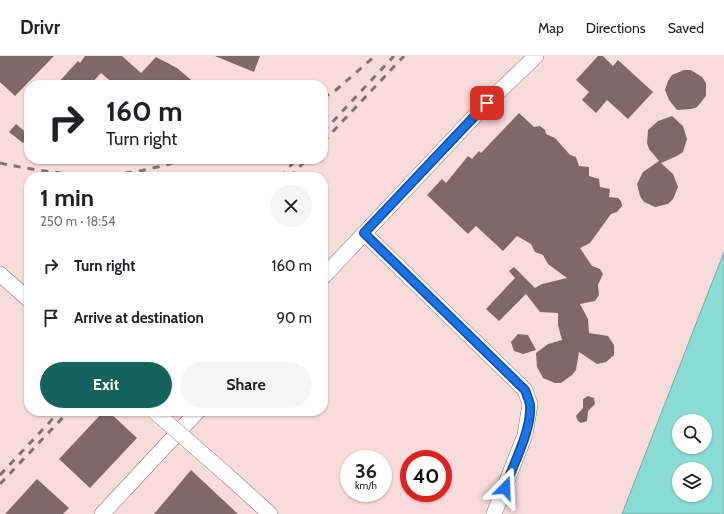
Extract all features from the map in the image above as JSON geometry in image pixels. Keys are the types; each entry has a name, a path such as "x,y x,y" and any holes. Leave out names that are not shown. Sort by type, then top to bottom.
{"street":[{"path":"487,103 526,56"},
{"path":"328,272 487,103 536,56"},
{"path":"364,233 525,390 530,404 525,435 494,514"},
{"path":"0,274 24,295"},
{"path":"160,416 270,514"},
{"path":"102,514 193,416"}],"water":[{"path":"724,252 724,514 622,514"}],"building":[{"path":"0,56 54,56 31,80 24,80 24,87 15,96 0,82"},
{"path":"85,56 122,56 141,73 156,57 177,68 191,80 109,80 101,73 95,80 61,80 78,61 80,63"},
{"path":"215,56 260,56 254,72"},
{"path":"598,56 603,56 613,66 618,60 653,92 628,119 607,100 596,113 582,100 589,92 576,80"},
{"path":"684,70 691,70 702,77 706,83 706,96 697,107 677,110 669,100 665,90 672,75"},
{"path":"519,113 534,127 540,126 545,130 546,134 555,138 570,155 576,157 579,166 589,167 589,176 599,179 600,187 610,189 609,197 618,198 621,201 622,206 617,212 611,214 590,243 580,248 592,266 600,269 603,274 598,285 599,295 595,301 580,304 588,319 589,333 608,336 614,345 614,355 606,362 597,364 579,352 576,370 561,383 555,383 543,378 537,367 536,353 548,344 562,340 558,325 558,313 540,312 526,294 499,321 486,309 515,278 509,271 514,267 535,288 542,284 567,278 548,264 543,255 535,252 531,244 517,236 503,251 476,226 468,234 427,195 442,179 446,183 468,156 472,159 479,151 481,153"},
{"path":"672,116 683,126 687,139 683,152 661,163 673,174 678,187 673,199 668,204 655,207 644,202 640,196 637,184 643,172 659,161 649,149 647,143 648,130 658,121"},
{"path":"16,124 24,131 24,142 23,143 9,132"},
{"path":"518,334 528,335 536,350 523,354 514,351 511,342"},
{"path":"588,396 594,398 595,404 588,411 587,421 581,423 578,421 576,416 583,408 583,399"},
{"path":"99,416 113,416 137,438 90,488 59,459"},
{"path":"191,470 238,514 154,514"},
{"path":"37,479 69,508 63,514 5,514"}],"railway":[{"path":"328,95 336,90 375,56"},
{"path":"328,127 394,56"},
{"path":"328,137 404,56"},
{"path":"0,163 54,172"},
{"path":"133,172 169,164"},
{"path":"285,172 292,164"},
{"path":"295,172 302,164"},
{"path":"0,475 55,416"},
{"path":"0,484 64,416"}],"route":[{"path":"487,103 364,233 525,390 530,404 529,416 525,435 505,488"}]}
